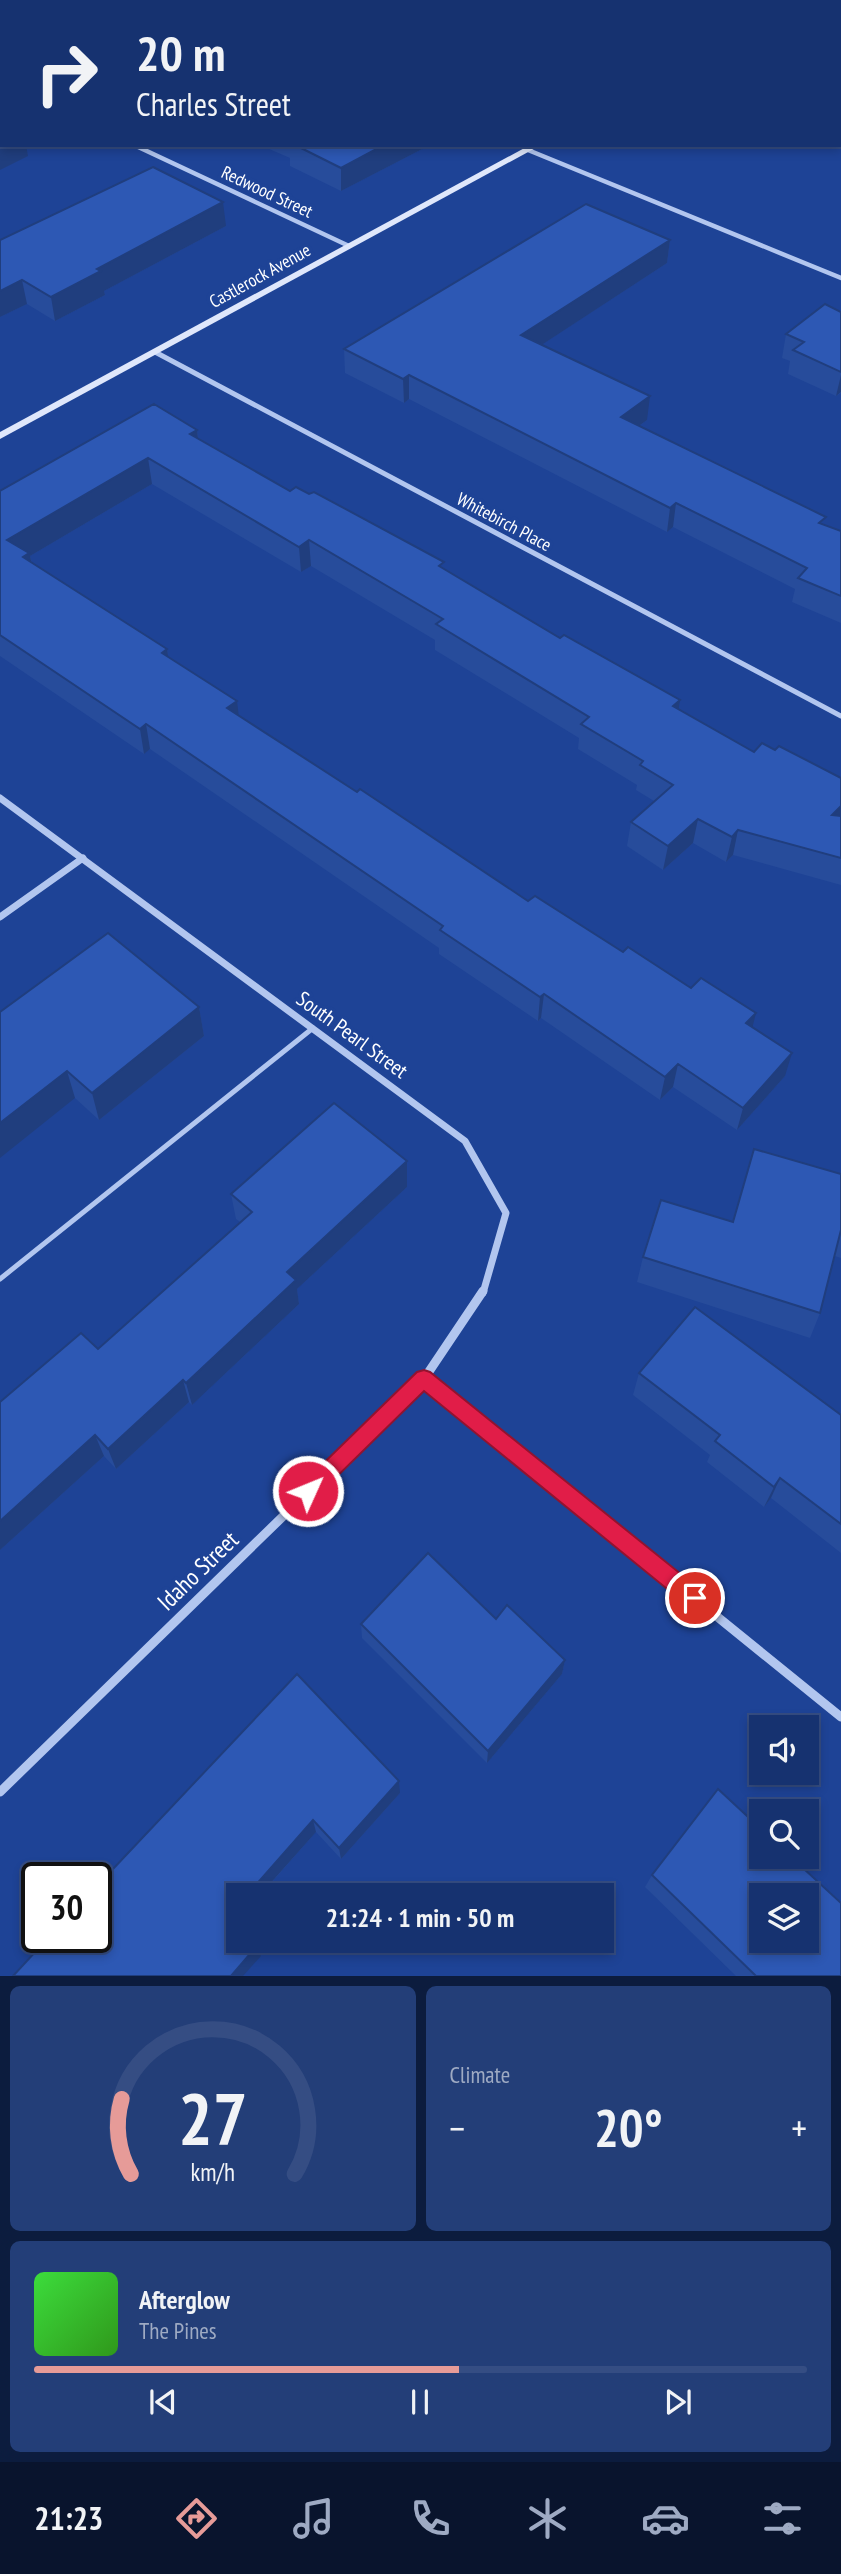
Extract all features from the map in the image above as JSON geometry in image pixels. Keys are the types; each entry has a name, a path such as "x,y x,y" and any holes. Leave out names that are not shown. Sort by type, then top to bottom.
{"street":[{"name":"Redwood Street","path":"138,147 349,246"},
{"name":"Castlerock Avenue","path":"0,436 532,148"},
{"path":"532,148 841,278"},
{"name":"Whitebirch Place","path":"155,352 841,716"},
{"name":"South Pearl Street","path":"0,798 465,1141 506,1213 482,1296 424,1379"},
{"path":"0,918 83,858"},
{"path":"424,1379 841,1717"},
{"name":"Idaho Street","path":"0,1792 424,1379"}],"lane":[{"path":"0,1279 313,1028"}],"building":[{"path":"299,147 380,147 341,168"},
{"path":"153,167 223,202 97,269 101,271 51,297 22,280 0,291 0,240"},
{"path":"586,204 670,240 521,335 650,396 621,417 826,517 819,523 841,531 841,596 798,578 807,568 676,503 670,508 409,375 403,379 344,349"},
{"path":"825,304 841,312 841,372 793,350 804,342 786,334"},
{"path":"154,404 197,430 190,434 290,491 296,487 309,494 314,492 444,562 439,566 560,638 564,635 680,700 673,706 754,752 762,743 775,750 779,746 841,778 841,806 832,815 841,816 841,858 738,830 732,837 698,819 668,846 631,822 673,785 640,765 643,761 581,724 589,717 436,624 443,619 309,540 299,547 148,458 7,540 29,553 23,557 167,649 162,653 237,701 227,708 357,792 360,789 528,901 535,896 623,952 628,947 691,988 701,978 756,1013 746,1023 792,1053 743,1108 678,1064 665,1077 544,994 540,997 440,930 443,926 146,724 140,729 0,635 0,491"},
{"path":"108,933 199,1007 92,1093 67,1071 0,1123 0,1012"},
{"path":"334,1103 407,1161 287,1272 296,1280 186,1383 183,1380 108,1449 95,1435 0,1521 0,1402 81,1333 98,1349 252,1212 231,1194"},
{"path":"754,1149 841,1174 841,1230 820,1313 643,1257 661,1200 733,1222"},
{"path":"695,1307 841,1415 841,1524 780,1478 774,1487 715,1441 720,1435 639,1373"},
{"path":"428,1553 496,1619 507,1605 565,1660 488,1751 361,1624"},
{"path":"297,1674 399,1781 339,1848 313,1820 258,1883 226,1883 226,1953 251,1953 231,1976 13,1976 34,1953 112,1953 112,1870"},
{"path":"718,1789 749,1818 749,1869 804,1869 841,1903 841,1976 756,1976 652,1875"}],"route":[{"path":"308,1491 424,1379 695,1598"}]}
